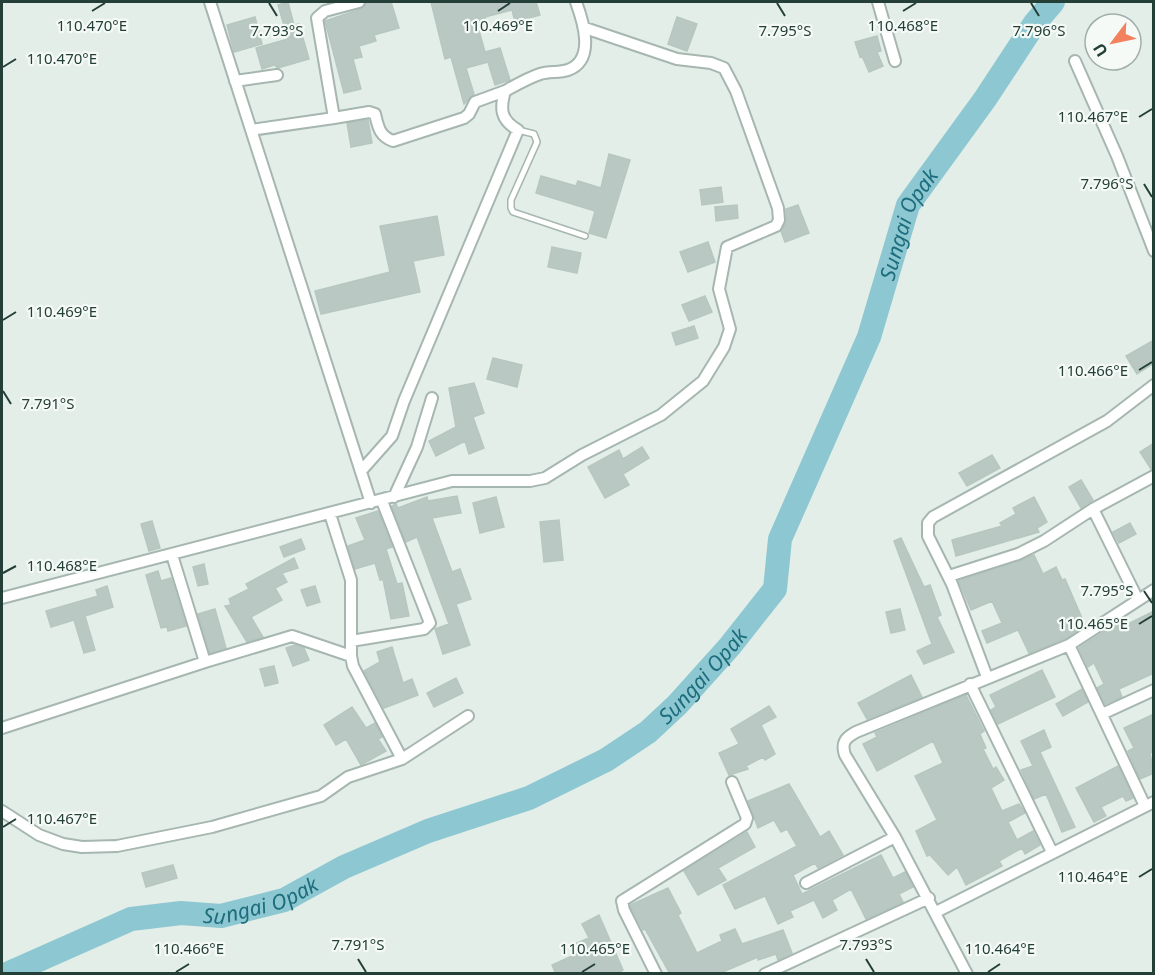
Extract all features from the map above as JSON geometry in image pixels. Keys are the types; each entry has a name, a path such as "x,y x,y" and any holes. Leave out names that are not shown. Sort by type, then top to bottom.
{"street":[{"path":"210,2 360,471 430,623 424,629 351,641"},
{"path":"334,118 317,18 324,11 358,2"},
{"path":"251,130 369,112 375,114 379,130 385,138 393,141 464,118 469,114 475,102 505,91 539,74 572,68 586,44 585,28 576,2"},
{"path":"878,2 895,61"},
{"path":"2,598 452,481 530,481 545,478 582,455 661,415 704,381 724,347 730,329 719,289 727,247 771,230 779,220 778,208 740,102 724,68 711,63 677,59 585,28"},
{"path":"1075,61 1117,156 1154,251"},
{"path":"236,81 277,75"},
{"path":"360,471 392,436 404,401 518,130 504,119 501,106 505,91"},
{"path":"987,676 949,576 927,536 928,523 933,517 1107,421 1154,385"},
{"path":"394,497 417,447 432,398"},
{"path":"949,576 1018,554 1044,542 1093,509 1154,476"},
{"path":"1093,509 1138,600"},
{"path":"330,514 351,580 351,656 359,681 400,755"},
{"path":"172,555 206,662"},
{"path":"967,974 929,898 846,755 842,747 844,740 856,732 987,676 1069,645 1154,590"},
{"path":"2,728 292,636 351,656"},
{"path":"936,912 1149,804 1069,645"},
{"path":"970,684 1052,852"},
{"path":"1102,714 1154,690"},
{"path":"2,811 39,835 63,844 117,846 212,827 308,801 332,790 348,777 400,755 468,716"},
{"path":"656,974 624,910 622,901 746,824 747,818 732,782"},
{"path":"806,883 895,837"},
{"path":"765,974 929,898"}],"lane":[{"path":"518,130 534,134 537,142 511,200 513,212 585,236"}],"building":[{"path":"288,2 294,25 299,24 309,59 278,68 274,65 262,69 256,48 288,39 278,5"},
{"path":"366,2 391,2 399,28 374,35 376,41 359,46 362,57 353,59 361,89 344,93 325,21 361,9"},
{"path":"431,2 536,2 540,15 515,22 512,10 485,17 487,24 478,27 485,52 500,48 510,80 495,85 488,62 466,68 474,94 464,104 451,57 445,59"},
{"path":"255,17 262,44 234,52 227,25"},
{"path":"677,17 697,24 687,51 668,44"},
{"path":"877,36 881,51 877,52 883,66 869,72 862,56 860,57 855,42"},
{"path":"368,120 372,143 351,147 347,123"},
{"path":"609,154 630,160 606,238 589,233 595,211 536,193 541,176 576,186 578,181 601,188"},
{"path":"721,187 723,202 702,205 700,190"},
{"path":"737,205 738,218 716,221 715,207"},
{"path":"798,205 809,233 785,242 781,231 786,223 786,209"},
{"path":"437,216 444,255 413,261 420,292 321,314 315,291 390,272 380,226"},
{"path":"708,242 715,262 688,272 680,252"},
{"path":"552,247 581,253 577,273 548,267"},
{"path":"705,296 712,312 689,321 682,305"},
{"path":"694,326 698,338 676,345 672,333"},
{"path":"1154,340 1154,363 1137,374 1126,356"},
{"path":"493,358 522,365 517,387 487,379"},
{"path":"474,383 484,413 473,417 484,448 469,454 465,441 436,456 429,441 456,427 449,388"},
{"path":"1154,443 1154,469 1151,469 1140,452"},
{"path":"642,447 649,458 623,474 629,485 605,498 588,467 619,450 623,459"},
{"path":"992,455 1000,468 967,486 959,473"},
{"path":"1081,480 1093,500 1081,508 1069,487"},
{"path":"457,496 461,513 432,518 452,572 460,569 471,599 456,604 470,645 443,654 435,629 449,624 417,537 406,542 392,506 396,504 398,508 427,497 428,501"},
{"path":"496,497 504,527 480,533 473,503"},
{"path":"1034,497 1047,522 1037,528 1039,532 956,556 952,540 1002,526 1000,523 1016,514 1013,508"},
{"path":"378,511 392,547 386,549 397,584 402,583 409,616 391,619 383,579 380,580 375,563 355,569 348,546 365,540 356,518"},
{"path":"559,520 563,560 544,562 540,522"},
{"path":"152,521 160,548 149,551 141,524"},
{"path":"1130,523 1136,534 1119,543 1113,532"},
{"path":"901,538 924,587 930,585 941,615 937,617 954,652 924,664 917,651 932,644 894,541"},
{"path":"301,539 305,549 284,557 280,547"},
{"path":"1034,555 1043,574 1056,567 1062,580 1065,579 1085,625 1066,638 1029,653 1018,630 987,643 982,631 1002,623 992,601 971,610 959,581"},
{"path":"294,558 298,568 282,573 287,582 275,588 282,600 251,617 263,637 247,642 225,606 231,605 229,599 249,589 246,584"},
{"path":"204,564 208,584 198,586 193,567"},
{"path":"158,571 161,581 171,578 186,626 168,631 167,627 161,628 146,575"},
{"path":"107,586 113,607 85,616 95,650 84,653 74,620 51,627 46,611 98,596 96,590"},
{"path":"315,586 320,602 307,606 301,590"},
{"path":"215,609 226,648 210,653 198,614"},
{"path":"900,609 905,630 891,633 886,612"},
{"path":"1154,611 1154,673 1119,689 1122,697 1105,704 1097,688 1104,684 1094,663 1088,667 1079,648 1119,622 1122,627"},
{"path":"295,645 304,648 309,660 293,666 286,648"},
{"path":"392,647 403,683 412,679 418,695 384,708 364,671 380,662 377,652"},
{"path":"274,666 278,683 265,686 260,669"},
{"path":"1042,670 1055,697 998,724 991,710 996,707 990,695"},
{"path":"911,675 922,697 867,719 858,703"},
{"path":"456,678 463,693 434,707 427,693"},
{"path":"1082,689 1088,702 1063,716 1056,704"},
{"path":"966,695 984,731 980,734 986,748 983,749 993,769 996,767 1004,780 991,788 1002,811 1019,804 1025,813 1008,822 1017,840 1033,831 1040,845 1025,854 1022,848 999,861 1002,866 966,885 957,867 948,875 930,855 927,856 916,831 937,820 915,776 943,763 933,741 877,771 863,744 877,737 875,733"},
{"path":"769,706 776,717 761,725 775,754 765,760 763,757 746,766 748,769 729,775 719,753 739,744 731,729"},
{"path":"352,707 366,728 375,723 382,737 378,739 386,751 361,765 346,739 336,745 324,725"},
{"path":"1154,714 1154,752 1150,753 1154,773 1140,779 1128,751 1134,748 1124,728"},
{"path":"1044,730 1051,747 1040,752 1075,827 1062,832 1046,794 1034,799 1021,770 1033,766 1021,741"},
{"path":"1118,766 1133,798 1126,801 1123,796 1101,807 1106,816 1094,822 1076,788"},
{"path":"789,784 820,837 829,831 843,855 818,868 815,863 793,875 802,894 881,855 893,878 905,872 913,887 899,894 903,902 866,919 851,889 832,900 837,910 823,918 814,900 790,911 793,917 778,924 765,896 735,909 723,885 797,846 787,829 781,832 774,820 758,828 748,801"},
{"path":"747,832 755,847 718,868 726,880 698,895 684,871"},
{"path":"173,865 177,878 146,887 142,873"},
{"path":"668,888 681,913 678,915 697,953 722,941 720,935 735,929 742,944 783,930 792,953 778,960 776,954 758,960 758,957 718,974 670,974 630,905"},
{"path":"599,915 623,970 616,974 556,974 552,965 574,955 570,946 589,938 582,924"}],"waterway":[{"name":"Sungai Opak","path":"7,974 131,919 181,913 221,916 284,900 344,867 428,831 529,798 606,760 648,732 677,705 730,646 775,589 780,539 869,337 908,205 985,99 1035,23 1053,2"}]}
